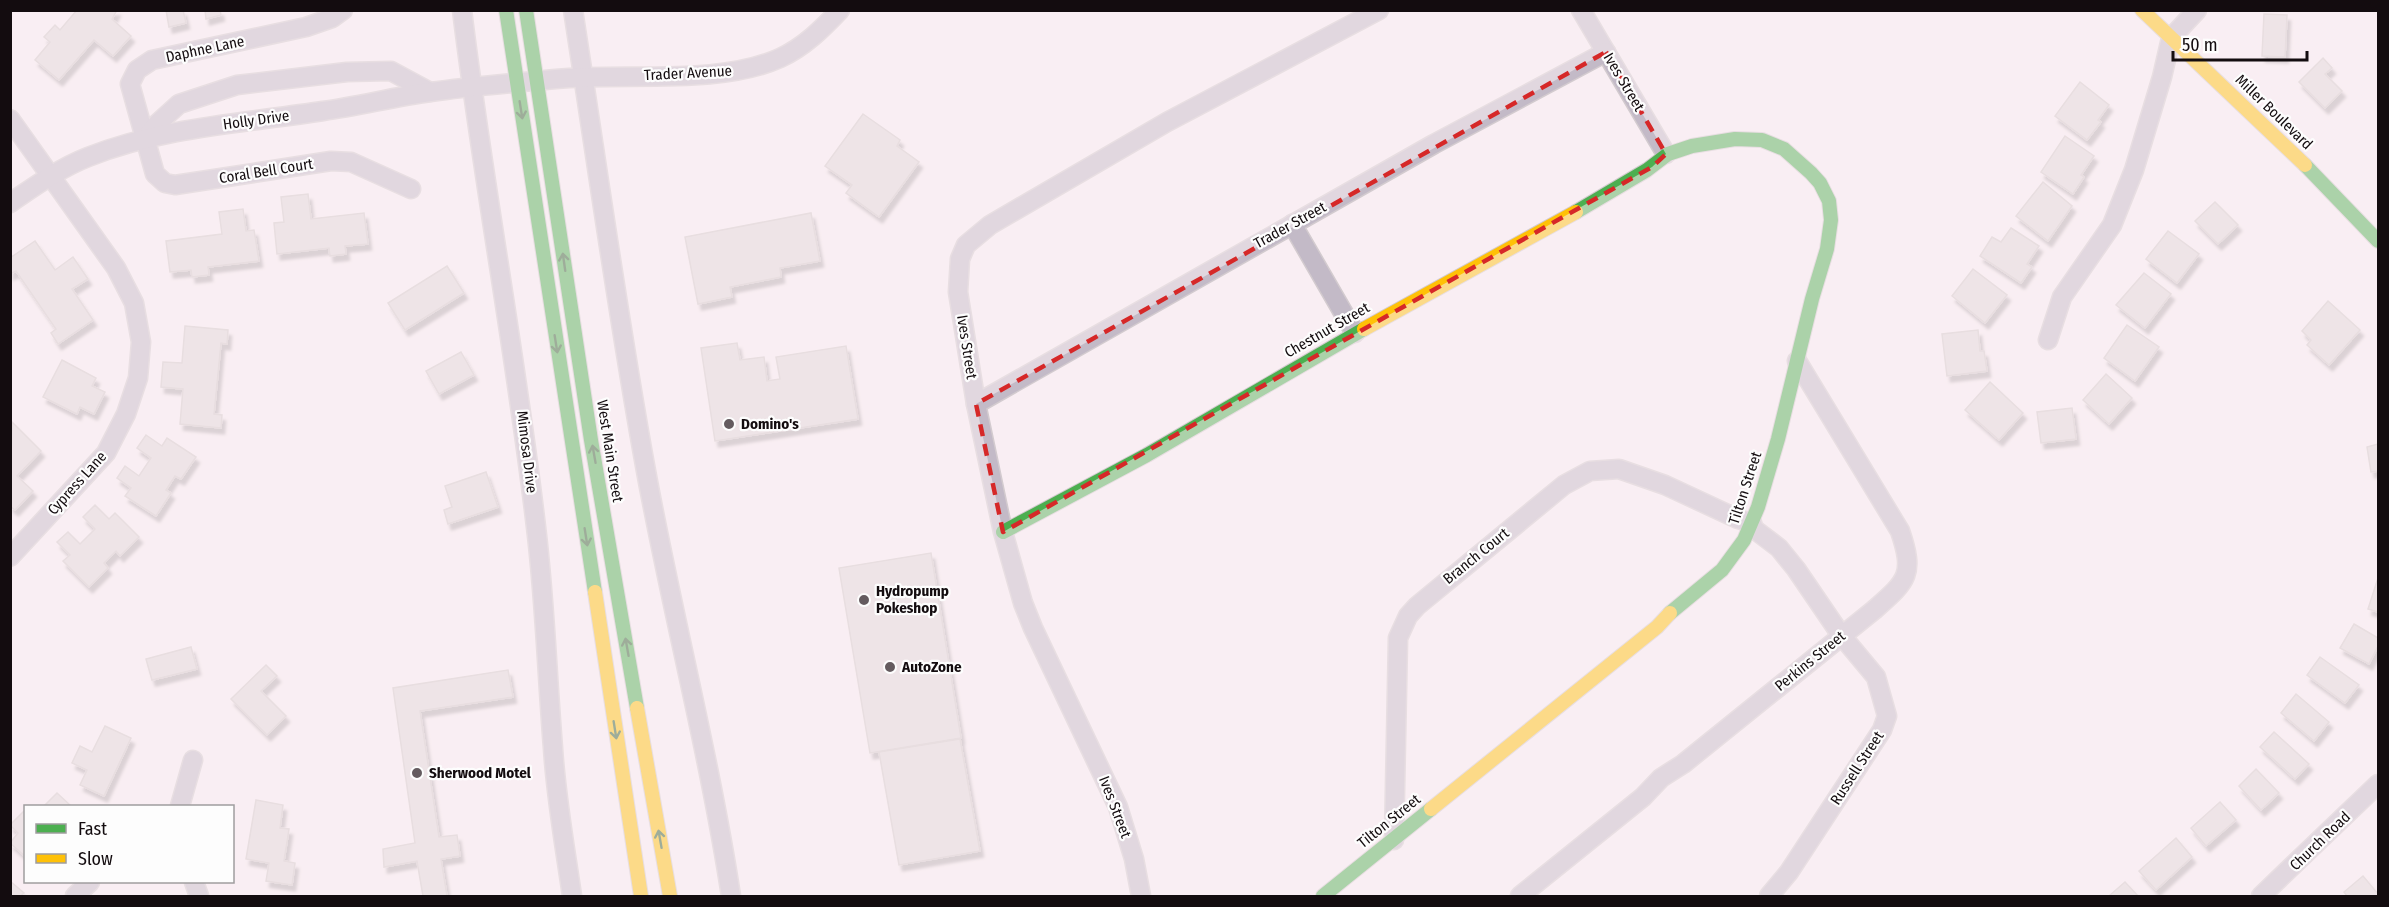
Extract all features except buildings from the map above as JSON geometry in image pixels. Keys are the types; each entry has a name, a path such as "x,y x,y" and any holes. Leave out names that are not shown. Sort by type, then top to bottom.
{"street":[{"name":"Daphne Lane","path":"145,139 130,84 137,70 152,60 306,27 333,18 343,10"},
{"name":"Mimosa Drive","path":"462,10 471,87 522,411 542,585 553,750 572,897"},
{"path":"506,10 641,897"},
{"name":"West Main Street","path":"526,10 591,440 670,897"},
{"path":"573,10 613,276 646,473 722,835 731,897"},
{"name":"Trader Avenue","path":"517,83 584,76 702,75 754,67 780,58 801,46 840,10"},
{"name":"Ives Street","path":"1141,897 1134,859 1118,807 1033,628 1020,593 1003,532 976,404 958,292 960,259 966,245 977,234 1167,122 1379,10"},
{"name":"Ives Street","path":"1581,10 1666,154"},
{"name":"Miller Boulevard","path":"2142,10 2275,135 2379,241"},
{"path":"2048,340 2062,297 2112,225 2134,170 2162,77 2171,38 2197,10"},
{"name":"Trader Street","path":"976,404 1434,144 1606,52"},
{"path":"145,139 158,123 179,104 237,85 347,72 391,71 430,92"},
{"name":"Holly Drive","path":"10,203 51,176 86,158 145,139 430,92 517,83"},
{"name":"Cypress Lane","path":"10,119 116,268 134,303 141,342 138,378 126,414 106,453 10,557"},
{"name":"Coral Bell Court","path":"145,139 155,174 165,183 175,185 331,161 351,162 411,189"},
{"name":"Tilton Street","path":"1323,897 1657,627 1679,604 1722,570 1744,540 1752,523 1778,439 1832,229 1833,222 1827,194 1797,156 1766,141 1736,139 1666,154"},
{"name":"Chestnut Street","path":"1003,532 1068,499 1355,333 1602,199 1666,154"},
{"path":"1292,224 1355,333"},
{"name":"Perkins Street","path":"1520,897 1643,797 1661,778 1683,764 1896,591 1904,579 1908,567 1908,555 1894,519 1797,361"},
{"name":"Branch Court","path":"1394,840 1398,638 1408,616 1429,595 1564,485 1590,471 1619,469 1665,485 1738,519 1752,523"},
{"name":"Russell Street","path":"1752,523 1754,529 1779,548 1796,569 1841,635 1876,677 1887,716 1876,740 1789,872 1768,897"},
{"path":"181,805 193,760"},
{"name":"Church Road","path":"2272,893 2379,784"},
{"path":"75,897 89,883"}],"highlighted area":[{"path":"1606,52 1666,154 1652,167 1003,532 976,404"}],"traffic: fast":[{"path":"506,10 595,592"},
{"path":"526,10 591,440 637,708"},
{"path":"1576,212 1647,170 1668,154 1692,146 1735,139 1762,140 1784,149 1820,183 1829,201 1831,220 1827,249 1758,507 1744,540 1722,570 1670,613"},
{"path":"2305,165 2378,241"},
{"path":"1003,532 1147,455 1364,329"},
{"path":"1323,896 1431,809"}],"traffic: slow":[{"path":"2142,10 2305,165"},
{"path":"1364,329 1576,212"},
{"path":"595,592 641,896"},
{"path":"1431,809 1657,627 1670,613"},
{"path":"637,708 670,896"}],"place":[{"name":"Domino's","path":"729,424"},
{"name":"Hydropump Pokeshop","path":"864,600"},
{"name":"AutoZone","path":"890,667"},
{"name":"Sherwood Motel","path":"417,773"}]}
